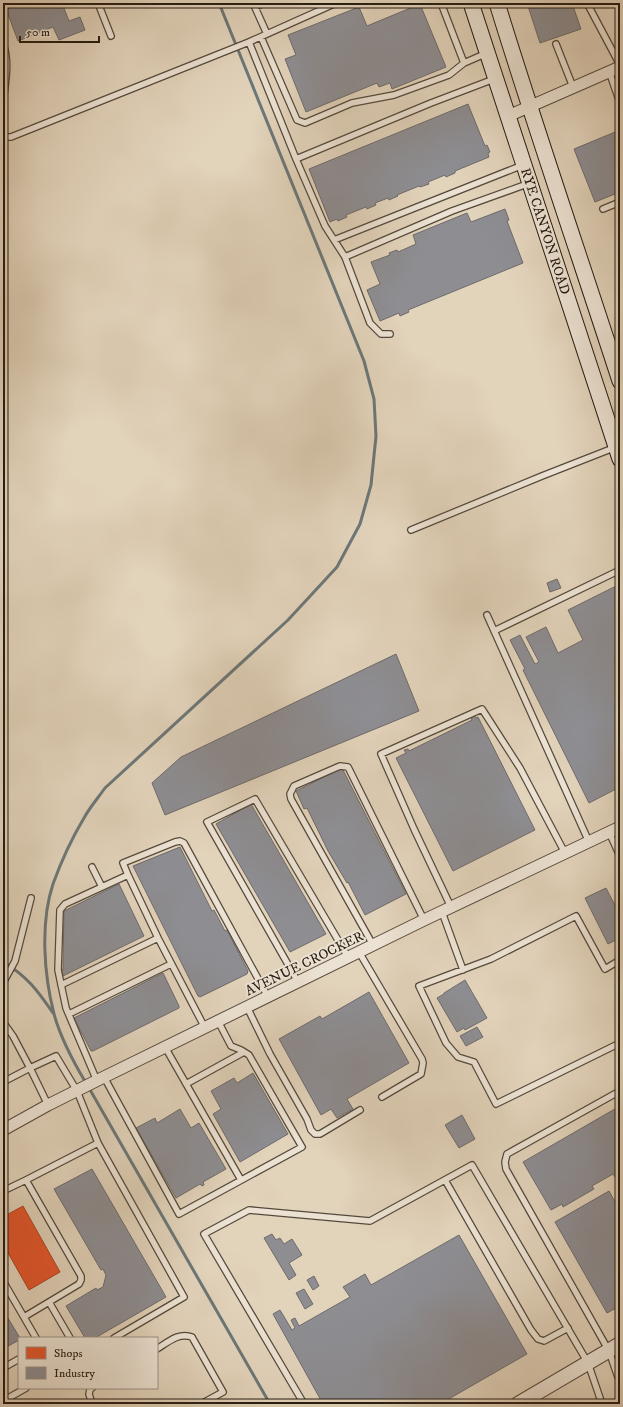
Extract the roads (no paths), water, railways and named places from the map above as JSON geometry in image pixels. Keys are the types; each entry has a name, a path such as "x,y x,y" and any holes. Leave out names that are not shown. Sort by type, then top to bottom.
{"main road":[{"name":"RYE CANYON ROAD","path":"471,3 618,453"},
{"name":"RYE CANYON ROAD","path":"497,3 529,106 620,381"}],"street":[{"path":"508,116 620,66"},
{"name":"AVENUE CROCKER","path":"3,1130 48,1105 165,1047 424,920 620,827"},
{"path":"518,1404 615,1348"}],"lane":[{"path":"98,3 111,36"},
{"path":"264,3 254,5 267,34"},
{"path":"3,134 6,137 11,137 249,42 336,3"},
{"path":"441,3 464,62"},
{"path":"587,3 620,66"},
{"path":"260,37 297,120 305,123 352,103 394,95 449,75 464,62 488,53"},
{"path":"249,42 296,159 325,226 344,257 370,323 381,334 390,334"},
{"path":"3,43 7,65 3,104"},
{"path":"556,44 573,87"},
{"path":"609,71 620,103"},
{"path":"296,159 431,103 496,79"},
{"path":"334,240 524,164"},
{"path":"344,257 452,211 530,183"},
{"path":"603,209 620,202"},
{"path":"411,530 542,476 618,453"},
{"path":"494,631 620,570"},
{"path":"487,615 589,842"},
{"path":"463,970 447,909 382,754 482,709 520,768 565,853"},
{"path":"373,945 291,799 290,794 294,786 340,766 348,767 424,920"},
{"path":"298,982 207,822 255,799 348,958"},
{"path":"609,832 620,856"},
{"path":"205,1028 158,938 128,875 124,863 175,842 180,841 184,843 268,997"},
{"path":"92,867 102,887"},
{"path":"128,875 65,904 60,910 58,970 69,1014 100,1079 179,1214 302,1147 249,1055 230,1046 218,1022"},
{"path":"3,983 17,954 31,898"},
{"path":"620,960 604,969 576,916 491,959 419,986 446,1043 458,1057 474,1062 496,1104 620,1043"},
{"path":"61,984 158,938"},
{"path":"359,952 419,1052 423,1063 422,1074 382,1097"},
{"path":"69,1014 171,964"},
{"path":"247,1007 270,1054 311,1130 315,1134 320,1134 360,1110"},
{"path":"3,1022 13,1036 48,1105"},
{"path":"165,1047 241,1180"},
{"path":"186,1084 244,1052"},
{"path":"3,1082 56,1056 77,1091 98,1143 184,1297 116,1337"},
{"path":"620,1091 507,1154 505,1162 506,1169 615,1348 620,1383"},
{"path":"3,1191 98,1143"},
{"path":"304,1404 204,1234 249,1210 370,1222 472,1165 588,1363 602,1404"},
{"path":"24,1316 79,1284 81,1280 81,1276 26,1180"},
{"path":"445,1180 531,1330 538,1339 544,1341 568,1328"},
{"path":"3,1281 35,1337"},
{"path":"49,1302 69,1337"},
{"path":"158,1348 180,1335 192,1337 223,1392 201,1404"},
{"path":"3,1368 18,1360"},
{"path":"3,1401 24,1389"},
{"path":"90,1389 89,1394 92,1404"}],"waterway":[{"path":"86,1083 68,1049 54,1014 46,966 46,915 53,884 67,850 86,814 105,788 288,620 337,567 360,524 371,485 376,436 374,399 364,361 219,3"},
{"path":"3,962 19,973 31,984 53,1013"},
{"path":"89,1088 270,1404"}]}
